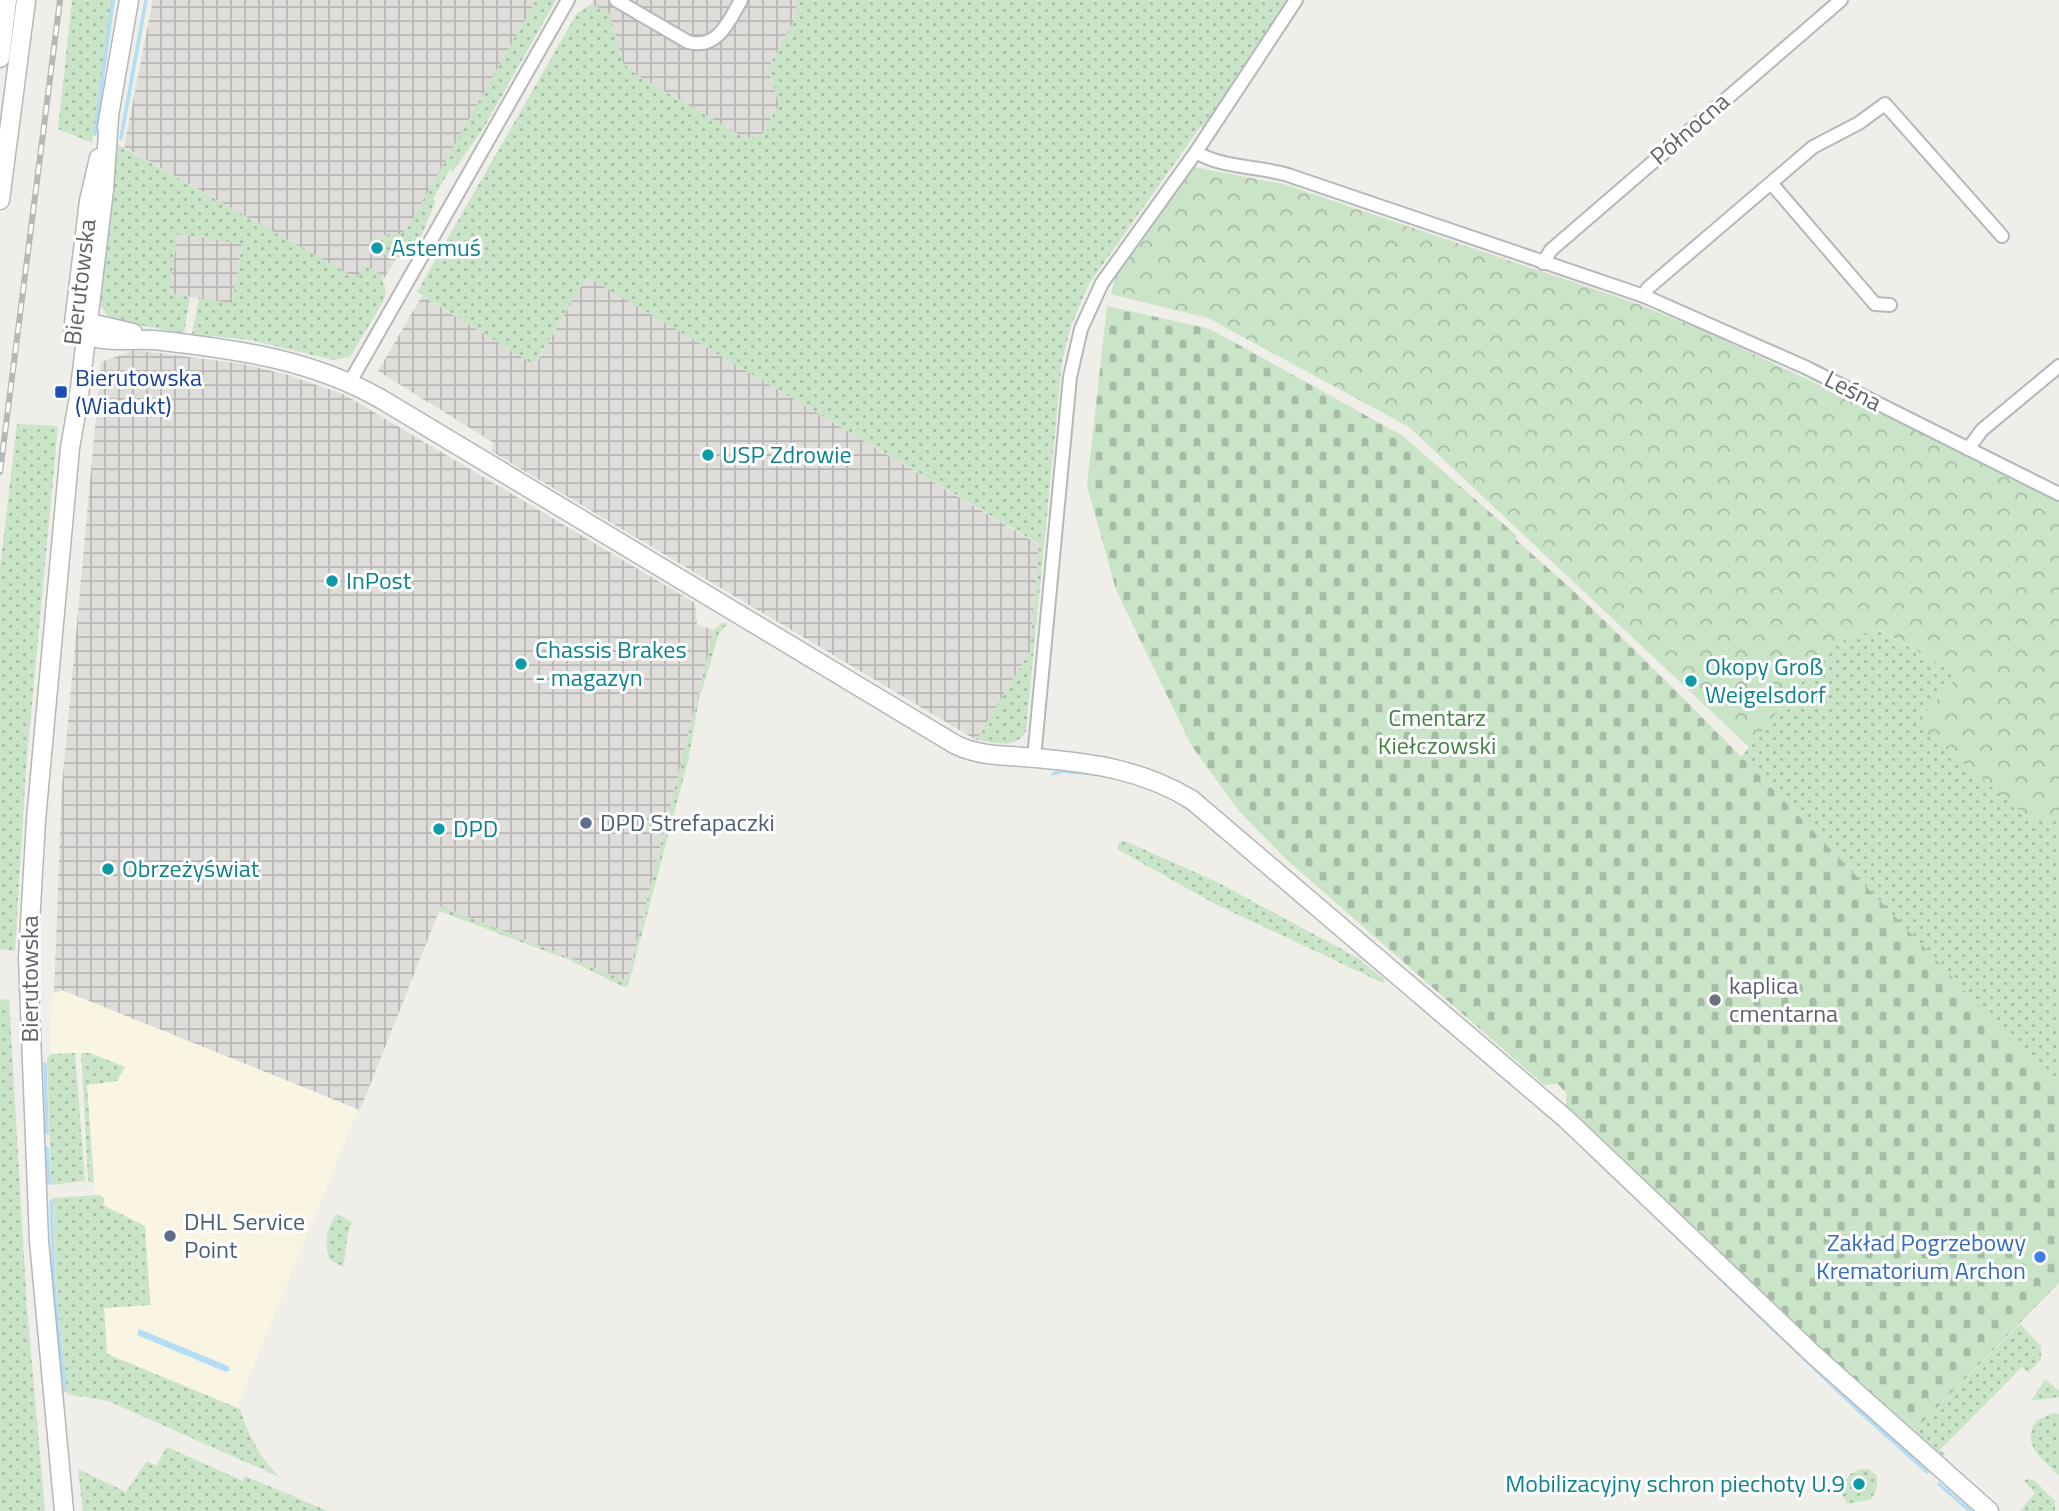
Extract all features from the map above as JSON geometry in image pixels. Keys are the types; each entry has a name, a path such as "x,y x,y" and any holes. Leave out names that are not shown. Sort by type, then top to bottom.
{"street":[{"path":"0,58 7,0"},
{"path":"0,200 26,0"},
{"name":"Bierutowska","path":"64,1511 38,1230 28,958 36,820 69,448 67,404 104,190 109,118 129,0"},
{"path":"350,382 568,0"},
{"path":"616,0 688,42 700,44 711,41 720,34 741,0"},
{"path":"1034,758 1069,391 1077,343 1086,316 1102,283 1196,152 1296,0"},
{"name":"Północna","path":"1543,263 1551,250 1841,0"},
{"path":"1644,296 1648,288 1813,147 1859,123 1885,104 2002,236"},
{"name":"Leśna","path":"1196,152 1213,161 1277,172 1644,296 1805,367 2059,494"},
{"path":"1771,183 1875,304 1890,305"},
{"path":"82,329 252,352 312,367 350,382 956,745 983,754 1101,764 1134,772 1168,786 1204,807 1566,1119 1825,1365 1989,1511"},
{"path":"1968,449 1982,430 2059,366"}],"shaded area":[{"path":"153,0 544,0 377,291 124,147"},
{"path":"593,0 797,0 795,19 768,68 779,104 762,134 747,139 638,76 623,63 608,11 590,5"},
{"path":"178,233 242,243 232,304 169,293"},
{"path":"587,276 1039,545 1030,651 976,740 491,451 494,443 378,371 422,296 535,365"},
{"path":"135,350 243,364 288,375 345,395 695,603 697,625 714,630 627,981 441,906 360,1110 62,990 54,993 62,786 101,362"},
{"path":"62,989 358,1110 237,1407 107,1354 96,1195 94,1183 88,1181 80,1062 102,1061 90,1053 51,1054 50,1022 54,993"}],"green space":[{"path":"72,0 115,0 92,143 58,129"},
{"path":"536,0 556,0 483,129 453,171 450,169 433,199 436,202 420,240 407,254 399,257 377,251 370,243 374,236 381,239 383,235 400,234 408,227"},
{"path":"797,0 1289,0 1204,129 1201,126 1089,284 1071,326 1062,362 1026,730 1022,737 1011,743 976,740 1030,651 1039,544 587,277 534,365 417,292 577,13 590,5 608,10 623,63 638,76 747,139 762,134 779,104 768,68 795,19"},
{"path":"115,143 356,278 365,264 381,275 386,290 384,300 350,357 334,360 250,340 192,334 199,298 232,303 242,244 178,234 169,293 190,297 184,334 115,320 107,315 99,303"},
{"path":"1194,167 1283,184 1638,304 1709,333 1955,449 2059,503 2059,821 2033,821 1916,724 1959,675 1878,629 1833,644 1749,747 1409,427 1208,318 1111,294 1116,275"},
{"name":"Cmentarz Kiełczowski","path":"1107,306 1210,329 1403,436 1517,536 1515,539 1581,598 1703,718 2059,1091 2059,1283 1910,1435 1566,1108 1566,1093 1558,1084 1544,1085 1287,860 1239,811 1191,745 1116,590 1087,486"},
{"path":"17,424 58,426 26,768 15,951 0,949 0,568"},
{"path":"721,623 728,623 719,633 699,700 688,761 628,986 624,987 569,960 439,911 441,906 627,981 714,630"},
{"path":"1877,629 1959,675 1917,724 2033,821 2059,821 2059,1091 1741,757 1833,644"},
{"path":"1125,841 1217,882 1358,958 1386,981 1383,983 1215,904 1117,849 1119,842"},
{"path":"0,999 9,1000 27,1308 45,1511 0,1511"},
{"path":"75,1053 85,1181 51,1185 47,1058 51,1054"},
{"path":"81,1053 90,1053 125,1067 117,1081 87,1085 94,1183 88,1181"},
{"path":"100,1195 105,1199 103,1205 145,1226 151,1305 104,1308 107,1354 240,1409 256,1446 280,1477 108,1401 67,1394 56,1283 53,1198"},
{"path":"337,1214 352,1222 343,1267 329,1259 327,1246 328,1230"},
{"path":"2020,1324 2041,1346 2041,1359 2028,1373 2022,1367 1940,1450 1946,1455 1935,1458 1910,1435"},
{"path":"2045,1379 2059,1391 2059,1397 2031,1401"},
{"path":"2053,1413 2059,1414 2059,1476 2036,1452 2031,1437 2036,1421"},
{"path":"167,1447 243,1481 245,1476 328,1511 83,1511 78,1469 126,1492 147,1461 156,1466"},
{"path":"1868,1469 1877,1476 1877,1489 1871,1499 1848,1504 1839,1490 1850,1474"},
{"path":"2034,1480 2055,1501 2055,1511 2020,1511 2035,1493 2024,1481"}],"water":[{"path":"139,1329 228,1366 230,1370 226,1372 137,1335"}],"waterway":[{"path":"95,134 113,0"},
{"path":"121,138 146,0"},
{"path":"1053,774 1062,771 1096,774"},
{"path":"1173,799 1196,814"},
{"path":"1438,1021 1509,1082"},
{"path":"45,1064 47,1133"},
{"path":"47,1148 49,1183"},
{"path":"1588,1152 1858,1410 1927,1472"},
{"path":"51,1201 54,1286 65,1390"},
{"path":"1939,1484 1970,1511"}],"railway":[{"path":"0,472 60,0"}],"place":[{"name":"Astemuś","path":"377,248"},
{"name":"Bierutowska (Wiadukt)","path":"61,392"},
{"name":"USP Zdrowie","path":"708,455"},
{"name":"InPost","path":"332,581"},
{"name":"Chassis Brakes - magazyn","path":"521,664"},
{"name":"Okopy Groß Weigelsdorf","path":"1691,681"},
{"name":"DPD Strefapaczki","path":"586,823"},
{"name":"DPD","path":"439,829"},
{"name":"Obrzeżyświat","path":"108,869"},
{"name":"kaplica cmentarna","path":"1715,1000"},
{"name":"DHL Service Point","path":"170,1236"},
{"name":"Zakład Pogrzebowy Krematorium Archon","path":"2040,1257"},
{"name":"Mobilizacyjny schron piechoty U.9","path":"1859,1484"}]}
